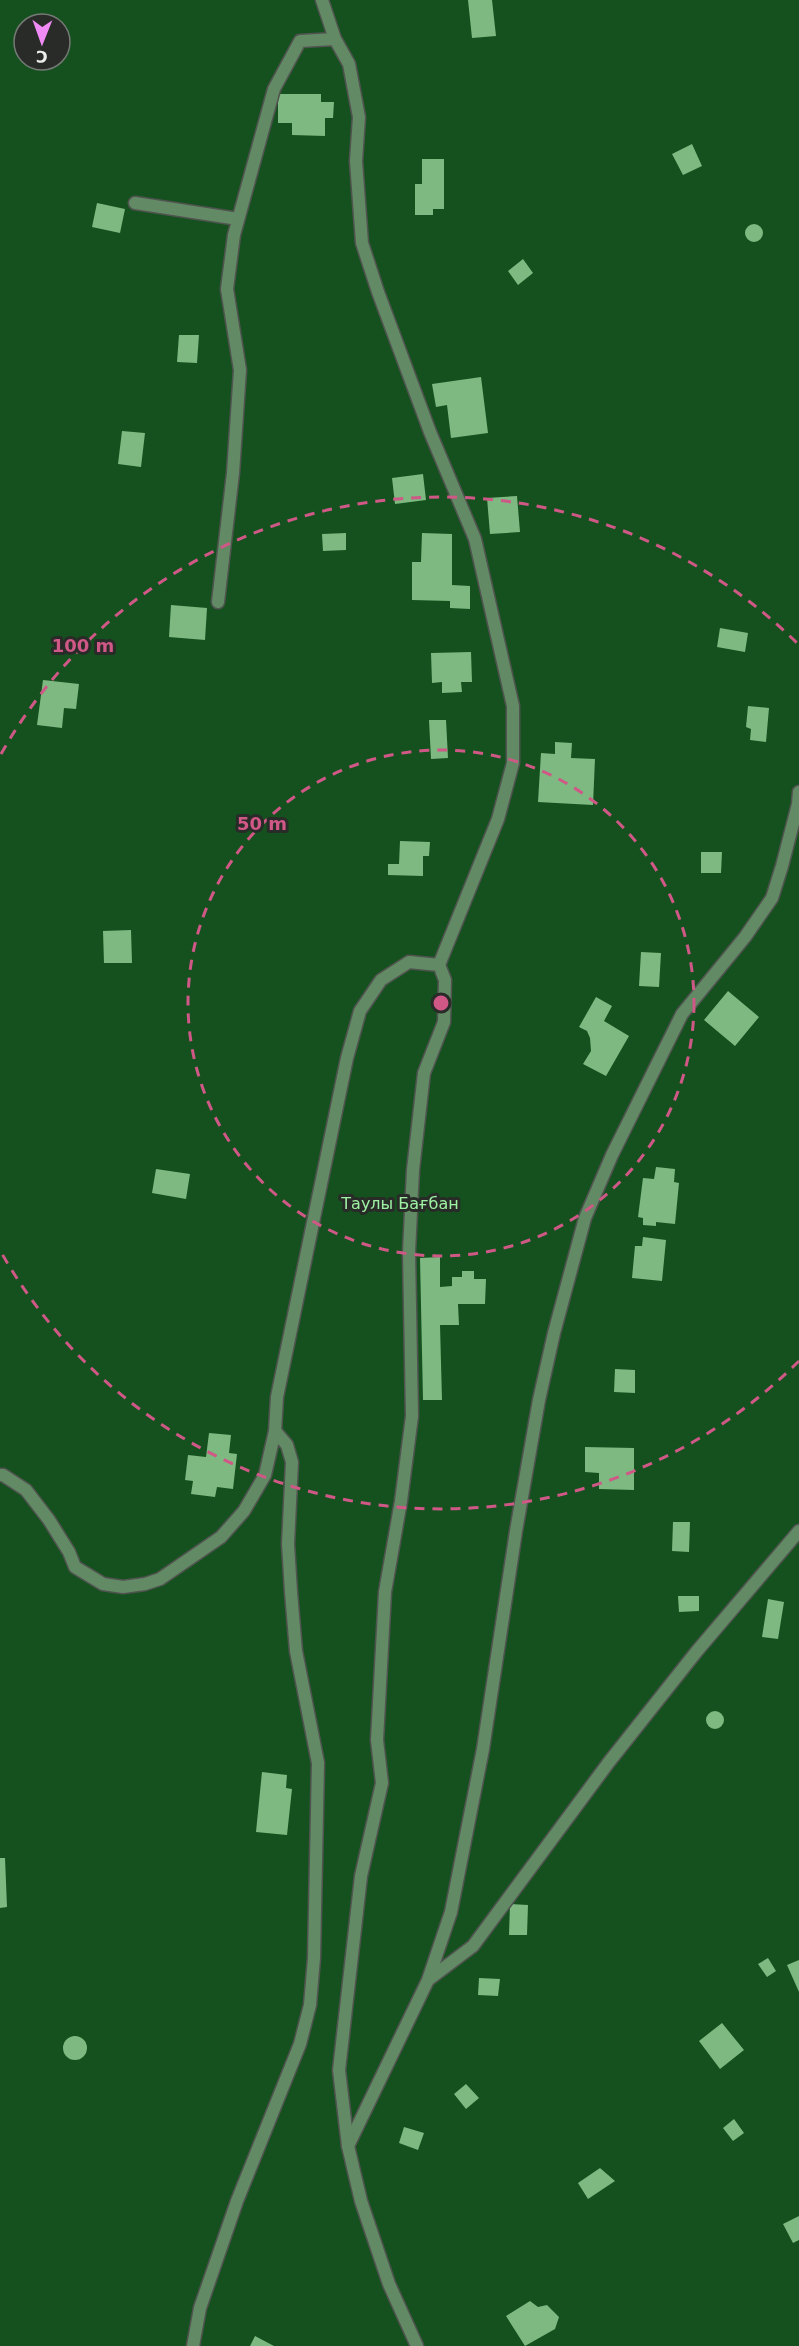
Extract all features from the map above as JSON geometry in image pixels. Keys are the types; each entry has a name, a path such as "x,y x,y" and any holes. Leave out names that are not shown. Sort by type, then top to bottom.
{"street":[{"path":"322,0 335,39 349,64 359,117 356,160 362,243 430,432 474,539 513,706 513,763 498,819 439,965 445,980 444,1022 424,1073 413,1170 409,1252 412,1416 401,1501 385,1592 376,1740 382,1783 362,1876 339,2070 348,2146 361,2201 389,2284 417,2346"},
{"path":"218,602 233,473 240,370 226,289 234,236 274,89 300,41 335,39"},
{"path":"135,203 238,219"},
{"path":"348,2146 428,1980 451,1912 483,1749 516,1531 539,1400 554,1333 585,1218 612,1155 681,1014 745,937 772,898 783,866 799,792"},
{"path":"0,1475 3,1474 26,1490 69,1551 75,1567 104,1584 123,1587 160,1579 221,1537 244,1511 265,1475 274,1431 277,1397 347,1058 360,1011 381,980 410,962 439,965"},
{"path":"193,2346 200,2308 237,2201 300,2044 310,2005 314,1958 318,1763 296,1651 288,1544 292,1462 287,1445 274,1431"},
{"path":"428,1980 473,1946 609,1762 697,1651 799,1531"}],"green space":[{"name":"Таулы Бағбан","path":"0,0 799,0 799,2346 0,2346"}],"building":[{"path":"468,0 492,0 496,36 472,38"},
{"path":"278,94 321,94 321,102 334,102 333,118 325,118 325,136 292,135 292,123 278,123"},
{"path":"692,144 702,166 683,175 672,154"},
{"path":"422,159 444,159 444,209 433,209 433,215 415,215 415,184 422,184"},
{"path":"97,203 125,209 120,233 92,227"},
{"path":"754,224 760,227 763,233 760,239 754,242 748,239 745,233 748,227"},
{"path":"523,259 533,273 518,285 508,271"},
{"path":"179,335 199,335 197,363 177,362"},
{"path":"481,377 488,433 451,438 447,405 436,407 432,384"},
{"path":"122,431 145,433 141,467 118,464"},
{"path":"423,474 426,500 395,504 392,478"},
{"path":"517,496 520,532 490,534 487,498"},
{"path":"346,533 346,550 323,551 322,534"},
{"path":"422,533 452,534 452,585 470,586 470,609 450,608 450,601 412,600 412,562 421,562"},
{"path":"171,605 207,608 205,640 169,637"},
{"path":"720,628 748,633 745,652 717,647"},
{"path":"471,652 472,682 461,682 462,692 442,693 442,682 432,683 431,653"},
{"path":"43,680 79,684 76,709 64,708 62,728 37,725"},
{"path":"748,706 769,708 766,742 750,740 751,729 746,727"},
{"path":"429,720 446,720 448,758 431,759"},
{"path":"555,742 572,743 571,758 595,759 593,805 538,802 541,753 555,754"},
{"path":"400,841 430,842 429,856 423,856 423,876 388,875 388,864 399,864"},
{"path":"701,852 722,852 721,873 701,873"},
{"path":"131,930 132,963 104,963 103,931"},
{"path":"641,952 661,953 659,987 639,986"},
{"path":"728,991 759,1017 735,1046 704,1020"},
{"path":"596,997 612,1006 604,1021 629,1036 606,1076 583,1064 591,1051 590,1038 587,1031 579,1027"},
{"path":"656,1167 675,1169 674,1182 679,1183 675,1224 656,1222 656,1226 643,1225 643,1218 638,1217 643,1178 654,1179"},
{"path":"156,1169 190,1174 186,1199 152,1193"},
{"path":"643,1237 666,1240 662,1281 632,1278 635,1246 642,1246"},
{"path":"440,1257 440,1287 452,1286 452,1277 462,1277 462,1271 474,1271 474,1279 486,1279 485,1304 458,1304 459,1325 440,1325 442,1400 423,1400 420,1258"},
{"path":"615,1369 635,1370 635,1393 614,1392"},
{"path":"209,1433 231,1435 229,1453 237,1454 233,1489 217,1487 215,1497 191,1494 193,1481 185,1480 188,1455 206,1457"},
{"path":"585,1447 634,1448 634,1490 599,1489 599,1473 585,1472"},
{"path":"673,1522 690,1522 689,1552 672,1551"},
{"path":"678,1596 699,1596 699,1611 679,1612"},
{"path":"768,1599 784,1602 778,1639 762,1637"},
{"path":"711,1711 719,1711 724,1716 722,1727 711,1729 706,1724 706,1716"},
{"path":"262,1772 287,1775 286,1788 292,1789 287,1835 256,1832"},
{"path":"0,1858 5,1858 7,1907 0,1908"},
{"path":"510,1904 528,1905 527,1935 509,1935"},
{"path":"768,1958 776,1971 767,1977 758,1964"},
{"path":"799,1960 799,1992 787,1965"},
{"path":"479,1978 500,1979 498,1996 478,1995"},
{"path":"722,2023 744,2050 720,2069 699,2041"},
{"path":"75,2036 80,2037 86,2043 86,2053 80,2059 75,2060 70,2059 64,2053 63,2048 64,2043 70,2037"},
{"path":"466,2084 479,2098 466,2109 454,2094"},
{"path":"734,2119 744,2133 733,2141 723,2128"},
{"path":"404,2127 424,2133 418,2150 399,2143"},
{"path":"600,2168 615,2181 588,2199 578,2183"},
{"path":"799,2216 799,2240 793,2243 783,2224"},
{"path":"530,2301 538,2307 547,2305 559,2317 555,2329 525,2346 506,2316"},
{"path":"255,2336 274,2346 250,2346"}]}
